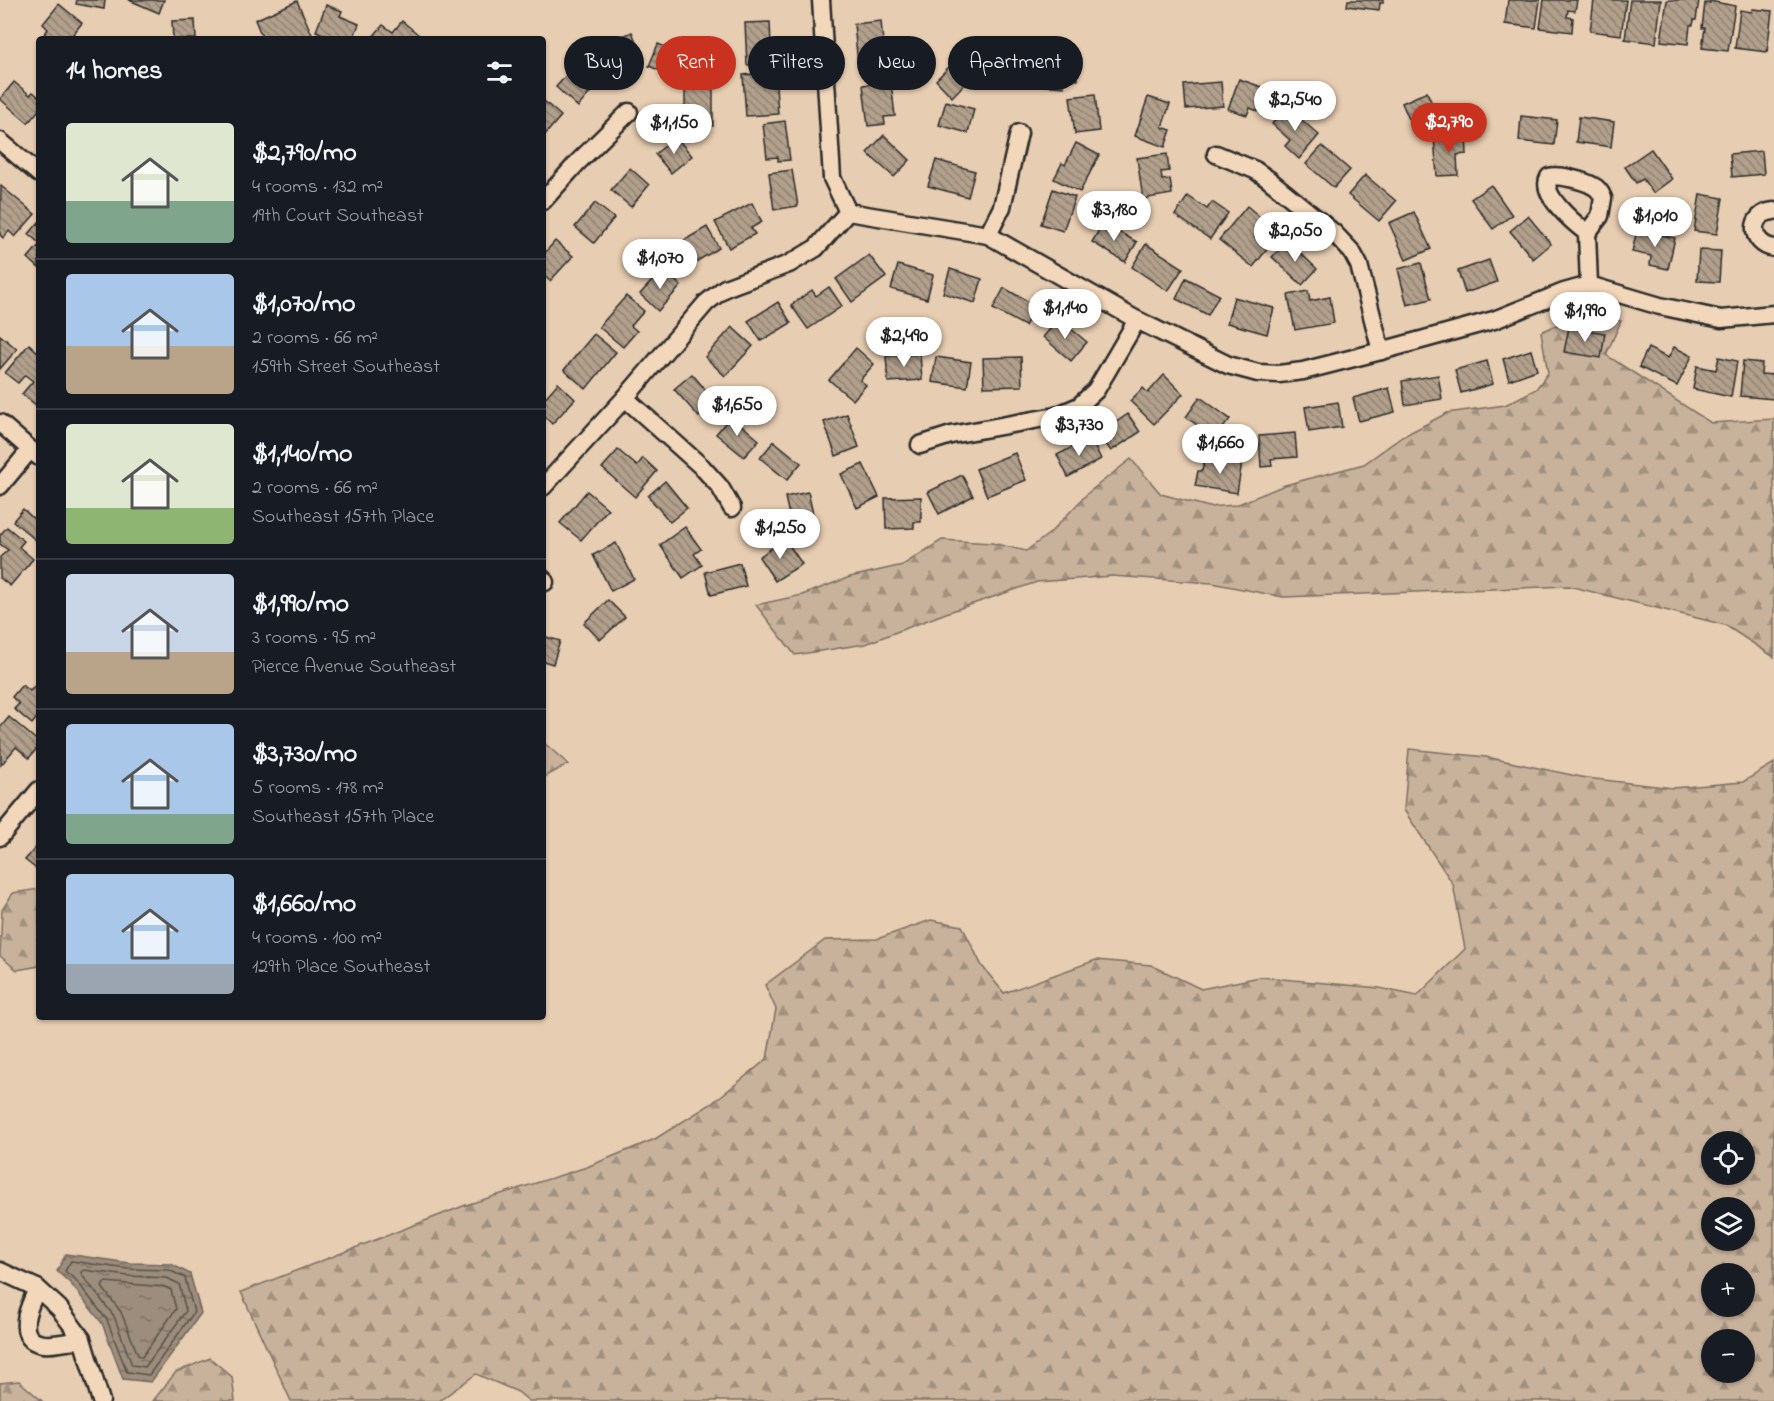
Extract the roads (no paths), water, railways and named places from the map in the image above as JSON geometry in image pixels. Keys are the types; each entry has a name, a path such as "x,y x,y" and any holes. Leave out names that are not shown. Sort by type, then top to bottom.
{"street":[{"path":"821,0 832,178 849,212"},
{"path":"546,198 578,162 629,112"},
{"path":"988,235 1002,207 1019,133"},
{"path":"0,141 36,171"},
{"path":"1216,154 1255,170 1268,179 1352,252 1359,265 1381,351"},
{"path":"1774,211 1761,215 1754,230 1763,245 1774,248"},
{"path":"849,212 988,235 1137,320 1228,365 1258,373 1279,374 1303,371 1381,351 1494,320 1564,292 1589,285 1660,306 1721,319 1774,314"},
{"path":"546,484 625,398 706,303 724,288 789,264 816,248 849,212"},
{"path":"1587,233 1589,285"},
{"path":"920,445 951,435 1056,416 1079,406 1096,390 1137,320"},
{"path":"625,398 702,467 720,487 732,508"},
{"path":"0,423 35,454 0,486"},
{"path":"0,837 36,794"},
{"path":"0,1271 37,1288 59,1308 82,1340 101,1401"},
{"path":"37,1288 26,1320 27,1332 31,1339 44,1346 82,1340"}],"water":[{"path":"66,1254 129,1263 171,1264 190,1274 201,1313 151,1382 123,1379 102,1323 71,1284 57,1271"}]}
